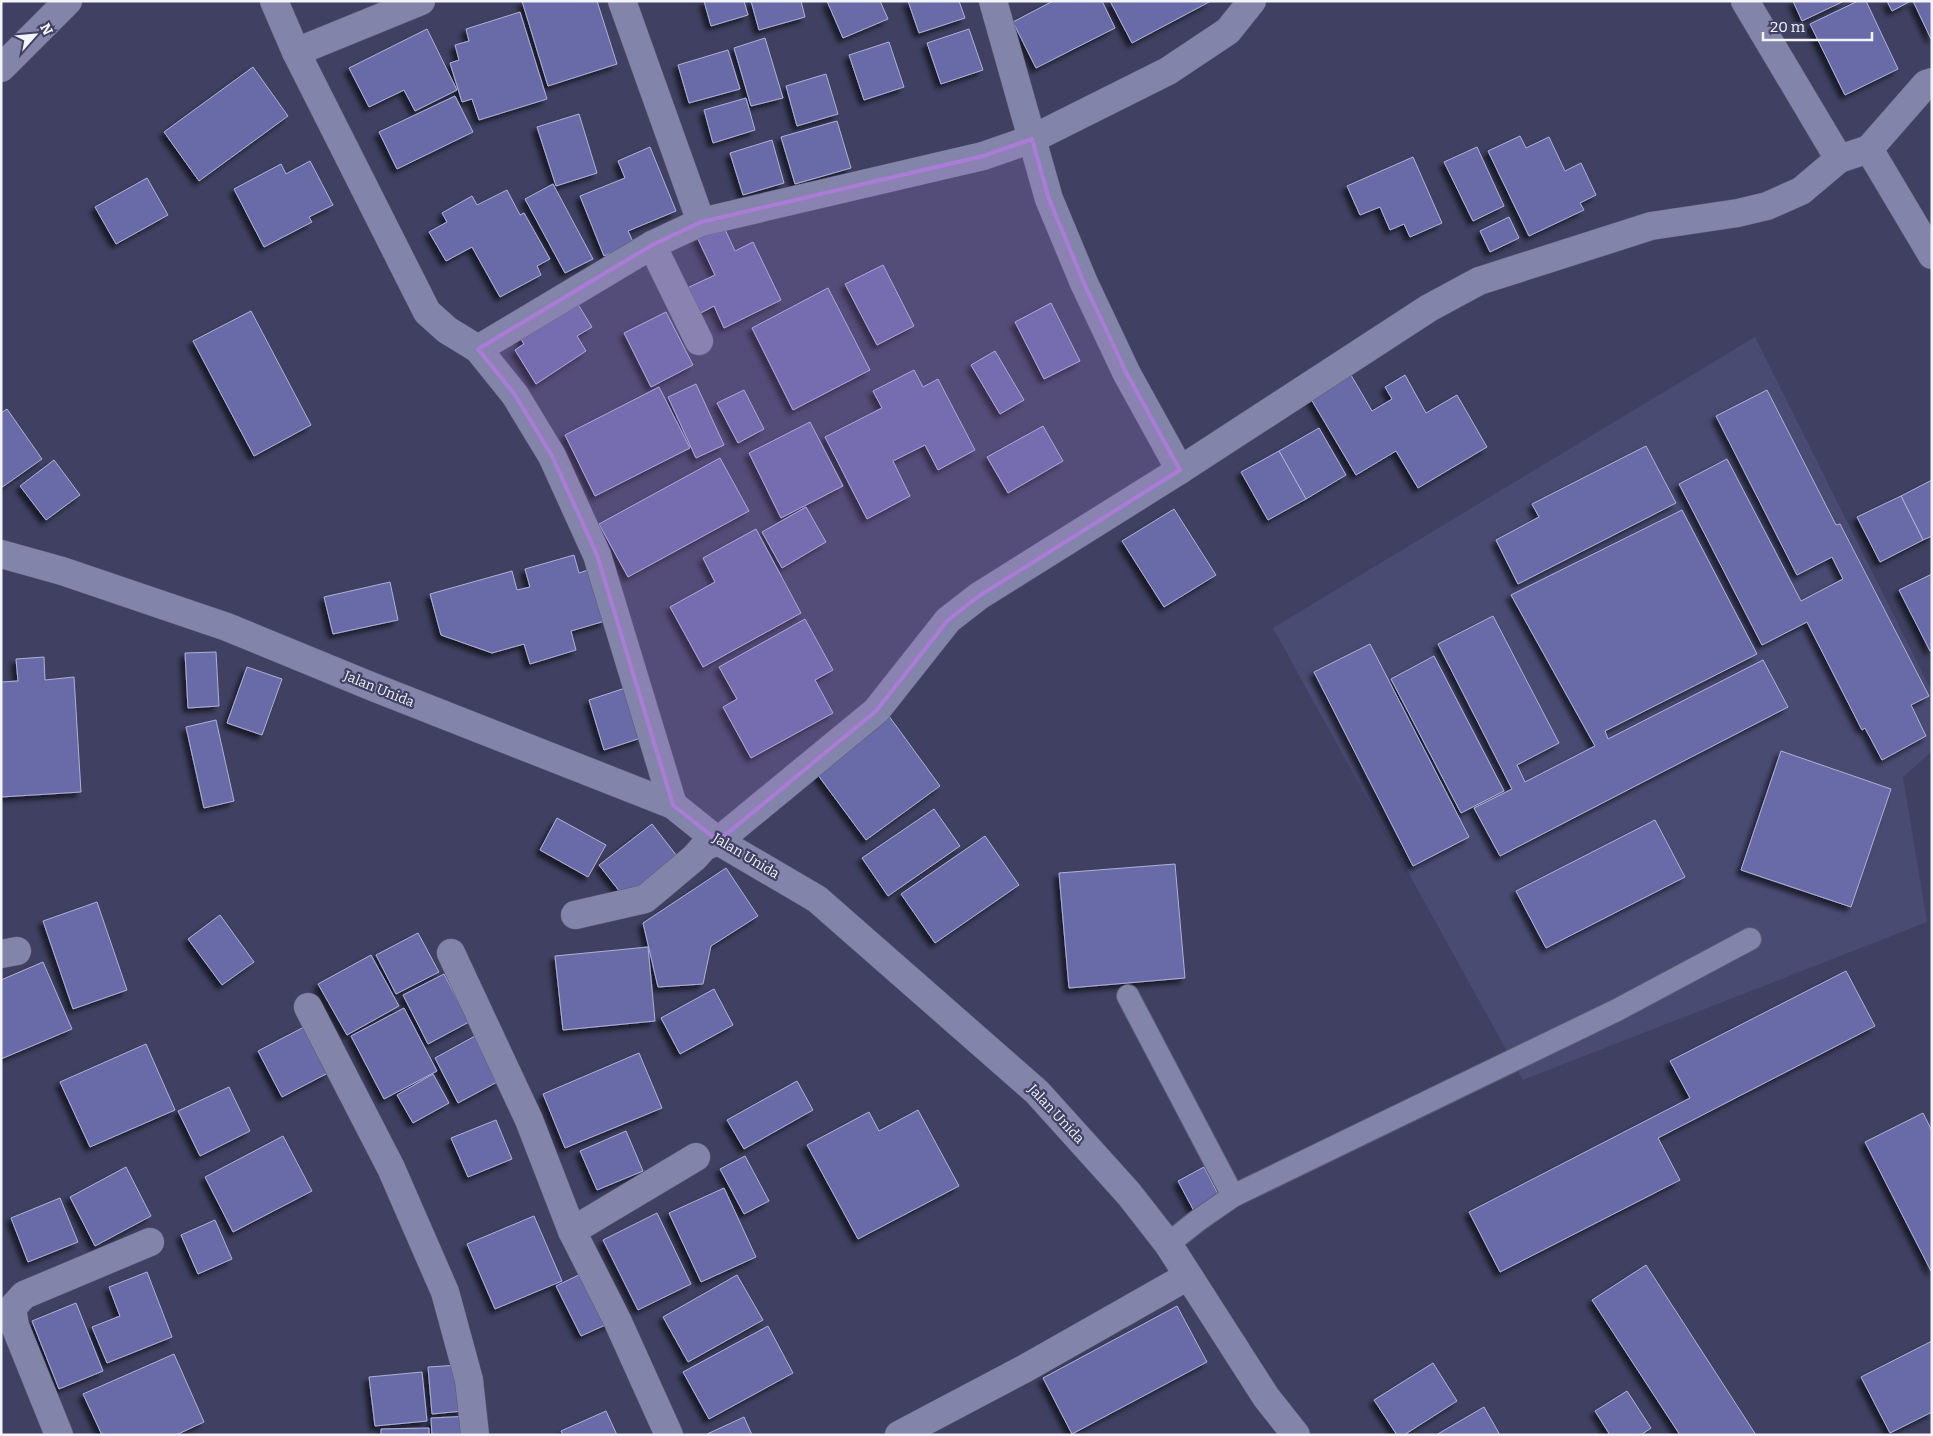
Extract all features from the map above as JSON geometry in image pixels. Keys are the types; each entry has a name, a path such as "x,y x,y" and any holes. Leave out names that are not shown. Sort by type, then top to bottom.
{"street":[{"path":"1,68 68,1"},
{"path":"274,1 296,52 427,312 447,330 478,349 515,395 552,456 597,555 674,805"},
{"path":"296,52 421,1"},
{"path":"622,1 701,222"},
{"path":"993,1 1049,199 1084,283 1127,374 1180,470"},
{"path":"478,349 652,245 701,222 984,156 1032,139 1168,71 1228,30 1252,1"},
{"path":"1745,1 1839,159"},
{"path":"575,915 645,899 704,848 718,841 876,711 948,620 978,596 1180,470 1429,308 1479,281 1651,226 1738,213 1767,206 1801,191 1839,159 1869,149 1926,84 1932,82"},
{"path":"1869,149 1932,255"},
{"path":"652,245 699,341"},
{"name":"Jalan Unida","path":"1,554 62,571 227,627 373,687 674,805 718,841 817,899 1037,1092 1130,1194 1168,1244 1266,1397 1296,1435"},
{"path":"450,954 529,1120 572,1231 618,1322 669,1435"},
{"path":"308,1006 391,1168 445,1292 469,1380 475,1435"},
{"path":"572,1231 696,1157"},
{"path":"59,1435 16,1326 12,1308 24,1295 150,1242"},
{"path":"899,1435 1024,1369 1188,1276"}],"lane":[{"path":"1168,1244 1233,1196 1617,1010 1750,939"},
{"path":"1128,996 1233,1196"}],"highlighted area":[{"path":"1032,139 1049,199 1084,283 1127,374 1180,470 979,596 948,620 876,711 718,841 673,805 597,555 552,456 515,395 478,349 652,245 701,222 983,156"}],"shaded area":[{"path":"1755,337 1932,692 1932,751 1903,777 1927,922 1523,1080 1273,628"}],"building":[{"path":"522,1 597,1 617,64 548,86"},
{"path":"704,1 744,1 748,15 711,26"},
{"path":"751,1 801,1 805,17 759,30"},
{"path":"827,1 880,1 888,19 843,38"},
{"path":"908,1 959,1 965,18 919,33"},
{"path":"1053,1 1102,1 1115,28 1036,68 1013,22"},
{"path":"1110,1 1211,1 1132,43"},
{"path":"1793,1 1844,1 1802,21"},
{"path":"1858,1 1866,1 1898,69 1845,95 1810,24"},
{"path":"1887,1 1911,1 1892,11"},
{"path":"1913,1 1932,1 1932,39 1931,39"},
{"path":"520,12 547,99 479,120 472,99 462,102 450,63 459,60 455,45 469,41 466,29"},
{"path":"427,29 457,90 415,111 404,90 369,107 349,68"},
{"path":"969,29 983,70 941,84 927,43"},
{"path":"765,38 783,98 751,106 734,48"},
{"path":"889,42 904,87 864,100 849,55"},
{"path":"728,50 740,89 689,103 678,65"},
{"path":"253,67 288,116 199,181 164,132"},
{"path":"826,74 838,114 797,126 786,86"},
{"path":"455,96 473,132 397,169 379,132"},
{"path":"746,98 755,130 713,143 704,110"},
{"path":"579,114 597,173 556,186 537,127"},
{"path":"837,121 851,168 795,184 781,137"},
{"path":"1520,136 1526,148 1549,137 1565,171 1581,163 1596,195 1580,203 1584,210 1529,236 1488,151"},
{"path":"772,140 784,183 743,195 730,153"},
{"path":"650,147 676,211 628,231 634,244 604,256 580,196 625,178 618,161"},
{"path":"1477,147 1504,206 1473,221 1444,162"},
{"path":"1413,157 1442,223 1410,237 1404,224 1390,230 1380,207 1360,215 1347,186"},
{"path":"310,161 333,205 309,217 312,222 264,247 234,189 281,164 286,174"},
{"path":"147,178 168,215 116,244 95,207"},
{"path":"553,184 593,259 565,273 525,199"},
{"path":"507,190 520,215 524,213 550,259 537,266 541,275 500,297 472,247 446,261 429,232 447,222 442,213 472,196 477,205"},
{"path":"1509,217 1519,238 1490,252 1480,231"},
{"path":"723,225 735,251 753,242 781,300 724,328 714,306 697,315 685,289 715,275 697,237"},
{"path":"883,265 914,326 877,345 845,284"},
{"path":"828,288 870,370 793,410 752,328"},
{"path":"574,298 592,327 577,336 586,351 536,384 515,350 524,344 518,334"},
{"path":"1051,303 1080,361 1044,379 1015,322"},
{"path":"251,311 311,425 254,456 193,341"},
{"path":"666,312 693,365 651,387 624,333"},
{"path":"995,351 1024,400 1000,414 971,365"},
{"path":"914,370 923,387 938,379 975,450 938,470 925,445 893,461 910,496 867,519 825,437 882,408 873,391"},
{"path":"1348,370 1372,411 1392,399 1385,387 1405,375 1426,413 1457,395 1487,447 1418,488 1396,451 1356,475 1308,394"},
{"path":"696,384 724,445 696,458 668,397"},
{"path":"659,387 690,448 595,496 565,435"},
{"path":"744,390 764,429 738,443 717,403"},
{"path":"1767,390 1836,525 1840,524 1929,696 1911,705 1926,736 1882,760 1865,728 1862,730 1807,622 1762,645 1679,484 1727,459 1801,601 1843,579 1832,557 1797,575 1716,416"},
{"path":"7,409 42,459 1,488 1,413"},
{"path":"810,422 843,486 781,518 749,453"},
{"path":"1043,426 1063,461 1008,493 987,457"},
{"path":"1319,428 1346,475 1306,499 1279,451"},
{"path":"1646,446 1676,503 1518,584 1496,540 1539,517 1532,504"},
{"path":"1279,451 1306,499 1268,520 1241,472"},
{"path":"720,458 749,511 628,577 599,524"},
{"path":"54,460 80,495 46,520 20,486"},
{"path":"1932,480 1932,536 1923,540 1901,496"},
{"path":"1901,496 1923,540 1880,562 1857,517"},
{"path":"806,507 826,542 782,568 762,532"},
{"path":"1174,509 1216,575 1164,607 1122,541"},
{"path":"1682,510 1757,654 1605,731 1608,739 1763,660 1788,707 1500,856 1474,808 1512,789 1438,644 1493,616 1559,743 1517,765 1525,782 1595,746 1511,595"},
{"path":"756,529 801,613 703,667 670,607 715,582 703,558"},
{"path":"574,555 579,573 591,569 605,621 571,631 576,650 530,664 524,644 492,653 441,635 430,594 512,571 517,590 530,587 525,569"},
{"path":"1932,574 1932,650 1930,651 1899,590"},
{"path":"390,582 398,620 333,634 324,597"},
{"path":"805,619 833,670 815,680 833,713 751,758 723,707 737,699 719,667"},
{"path":"1370,644 1469,837 1413,866 1314,672"},
{"path":"216,652 219,706 188,708 185,653"},
{"path":"1434,656 1504,791 1461,813 1391,679"},
{"path":"44,657 45,680 74,677 81,792 1,797 1,682 18,681 16,659"},
{"path":"247,667 282,679 262,735 227,723"},
{"path":"625,688 641,738 604,750 589,700"},
{"path":"883,708 940,786 866,840 809,763"},
{"path":"216,720 234,801 204,808 186,727"},
{"path":"1781,751 1891,789 1851,907 1741,870"},
{"path":"934,809 960,846 888,896 862,858"},
{"path":"557,818 606,845 588,877 540,850"},
{"path":"1655,820 1685,877 1546,948 1516,891"},
{"path":"652,824 680,860 627,901 599,865"},
{"path":"985,836 1019,885 935,943 901,894"},
{"path":"1175,864 1185,978 1069,988 1059,873"},
{"path":"726,868 758,916 711,946 703,984 658,987 643,923"},
{"path":"97,902 127,990 73,1009 43,921"},
{"path":"220,915 254,962 222,985 188,939"},
{"path":"418,933 439,972 396,994 376,955"},
{"path":"648,947 655,1021 563,1030 555,956"},
{"path":"371,955 399,1006 347,1035 318,984"},
{"path":"43,962 72,1029 1,1059 1,980"},
{"path":"1846,971 1875,1026 1658,1138 1680,1180 1500,1272 1469,1212 1690,1098 1670,1061"},
{"path":"444,974 469,1022 428,1044 403,995"},
{"path":"714,989 733,1025 680,1054 661,1018"},
{"path":"404,1008 437,1071 384,1099 351,1036"},
{"path":"304,1027 328,1073 282,1097 258,1051"},
{"path":"475,1036 499,1081 458,1103 435,1058"},
{"path":"146,1044 175,1110 90,1147 60,1082"},
{"path":"639,1053 662,1108 565,1148 543,1094"},
{"path":"433,1074 449,1103 413,1123 397,1095"},
{"path":"797,1081 813,1110 744,1149 727,1120"},
{"path":"229,1087 250,1131 200,1156 178,1111"},
{"path":"918,1110 959,1186 858,1239 807,1145 869,1112 879,1131"},
{"path":"1923,1113 1932,1131 1932,1273 1865,1142"},
{"path":"496,1120 512,1159 468,1177 451,1138"},
{"path":"626,1131 643,1171 597,1190 580,1151"},
{"path":"283,1136 312,1191 233,1232 205,1177"},
{"path":"745,1156 769,1201 744,1214 720,1169"},
{"path":"126,1167 151,1216 95,1246 70,1197"},
{"path":"1204,1167 1220,1198 1194,1211 1178,1181"},
{"path":"724,1188 756,1257 701,1282 669,1213"},
{"path":"60,1198 78,1242 28,1262 11,1218"},
{"path":"657,1213 691,1284 638,1310 603,1240"},
{"path":"534,1216 562,1281 495,1309 467,1244"},
{"path":"215,1220 232,1259 198,1274 181,1235"},
{"path":"1646,1265 1756,1435 1680,1435 1592,1300"},
{"path":"587,1271 612,1322 581,1336 556,1286"},
{"path":"147,1272 172,1337 107,1363 92,1327 120,1316 109,1287"},
{"path":"737,1275 763,1320 688,1362 663,1317"},
{"path":"76,1303 103,1371 59,1389 32,1321"},
{"path":"1177,1306 1207,1362 1072,1434 1043,1378"},
{"path":"768,1326 793,1373 709,1419 683,1372"},
{"path":"1932,1341 1932,1412 1890,1433 1861,1377"},
{"path":"174,1354 204,1422 176,1435 102,1435 83,1394"},
{"path":"1433,1363 1457,1401 1404,1435 1397,1435 1374,1400"},
{"path":"460,1365 463,1411 432,1414 428,1367"},
{"path":"422,1372 427,1421 375,1426 369,1377"},
{"path":"1627,1391 1651,1428 1641,1435 1610,1435 1595,1411"},
{"path":"1484,1407 1500,1435 1436,1435"},
{"path":"606,1411 617,1435 563,1435 561,1431"},
{"path":"471,1416 472,1435 432,1435 431,1418"},
{"path":"744,1417 752,1435 705,1435"},
{"path":"429,1428 429,1435 381,1435 381,1429"}]}
